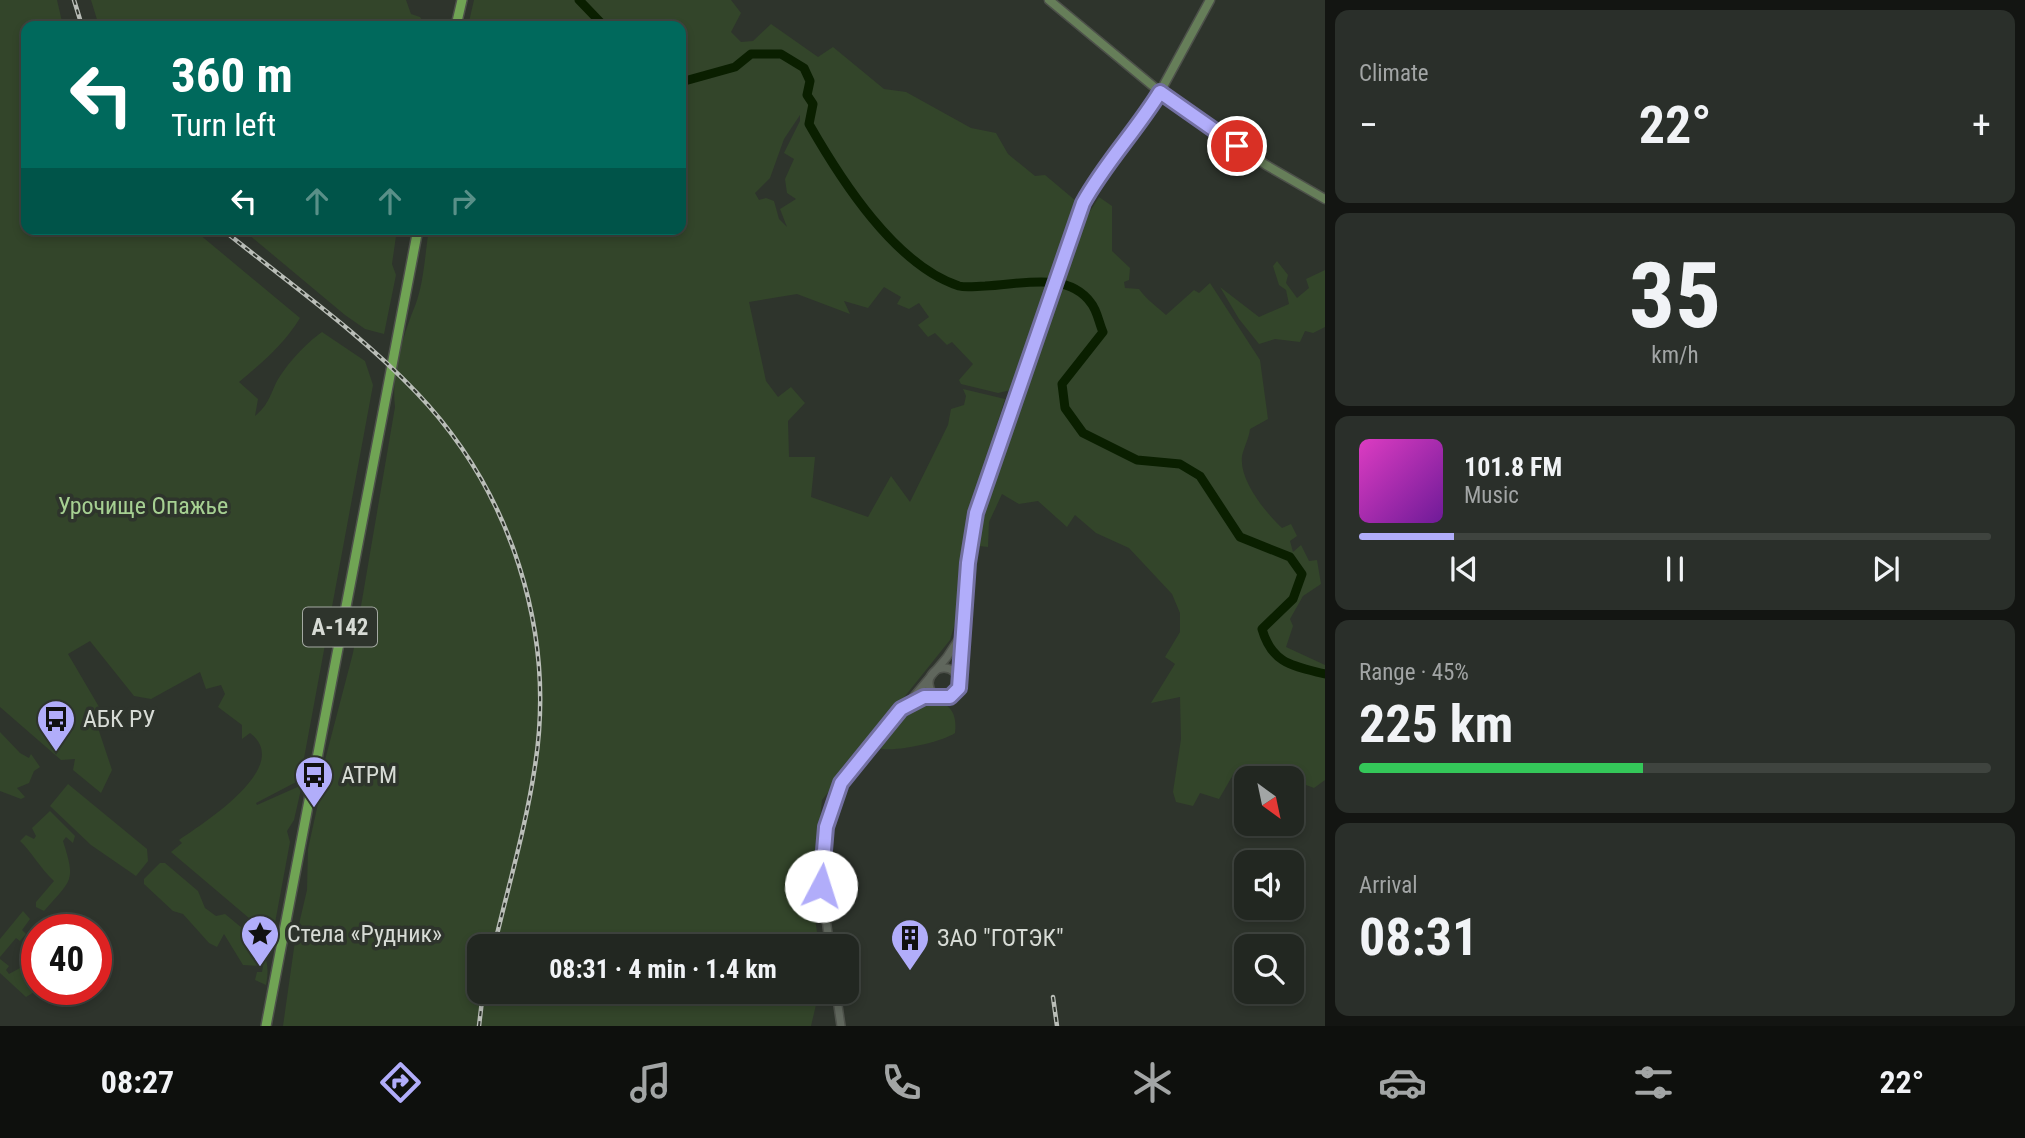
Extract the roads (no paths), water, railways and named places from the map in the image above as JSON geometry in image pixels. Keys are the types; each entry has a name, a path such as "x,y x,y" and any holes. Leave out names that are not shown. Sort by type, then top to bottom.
{"highway":[{"path":"457,21 461,0"},
{"name":"А-142","path":"266,1026 417,235"}],"main road":[{"path":"1049,0 1160,92 1266,165 1325,199"},
{"path":"1160,92 1210,0"}],"street":[{"path":"901,709 920,698 952,695 960,684 968,563 976,513 1083,203 1100,172 1139,125 1160,92"},
{"path":"828,934 821,886 826,827 841,783 934,672 964,631"},
{"path":"940,698 929,686 934,672 942,668 951,669 958,675 960,684"},
{"path":"838,1004 841,1026"}],"waterway":[{"path":"579,0 599,21"},
{"path":"686,81 735,67 751,54 781,54 804,68 810,81 807,95 813,104 809,124 837,170 872,218 913,260 935,275 959,286 1042,282 1069,286 1081,293 1093,306 1103,332 1062,384 1065,408 1083,433 1137,460 1180,464 1200,476 1240,537 1290,557 1302,574 1293,599 1262,629 1266,641 1278,657 1285,662 1325,674"}],"railway":[{"path":"74,0 80,21"},
{"path":"230,235 370,348 416,392 449,431 478,473 501,518 519,566 532,614 539,665 540,715 527,812 497,934"},
{"path":"1053,997 1057,1026"},
{"path":"479,1026 482,1004"}],"place":[{"name":"АБК РУ","path":"56,753"},
{"name":"АТРМ","path":"314,809"},
{"name":"Стела «Рудник»","path":"260,968"},
{"name":"ЗАО \"ГОТЭК\"","path":"910,972"}],"park label":[{"name":"Урочище Опажье","path":"143,506"}]}
